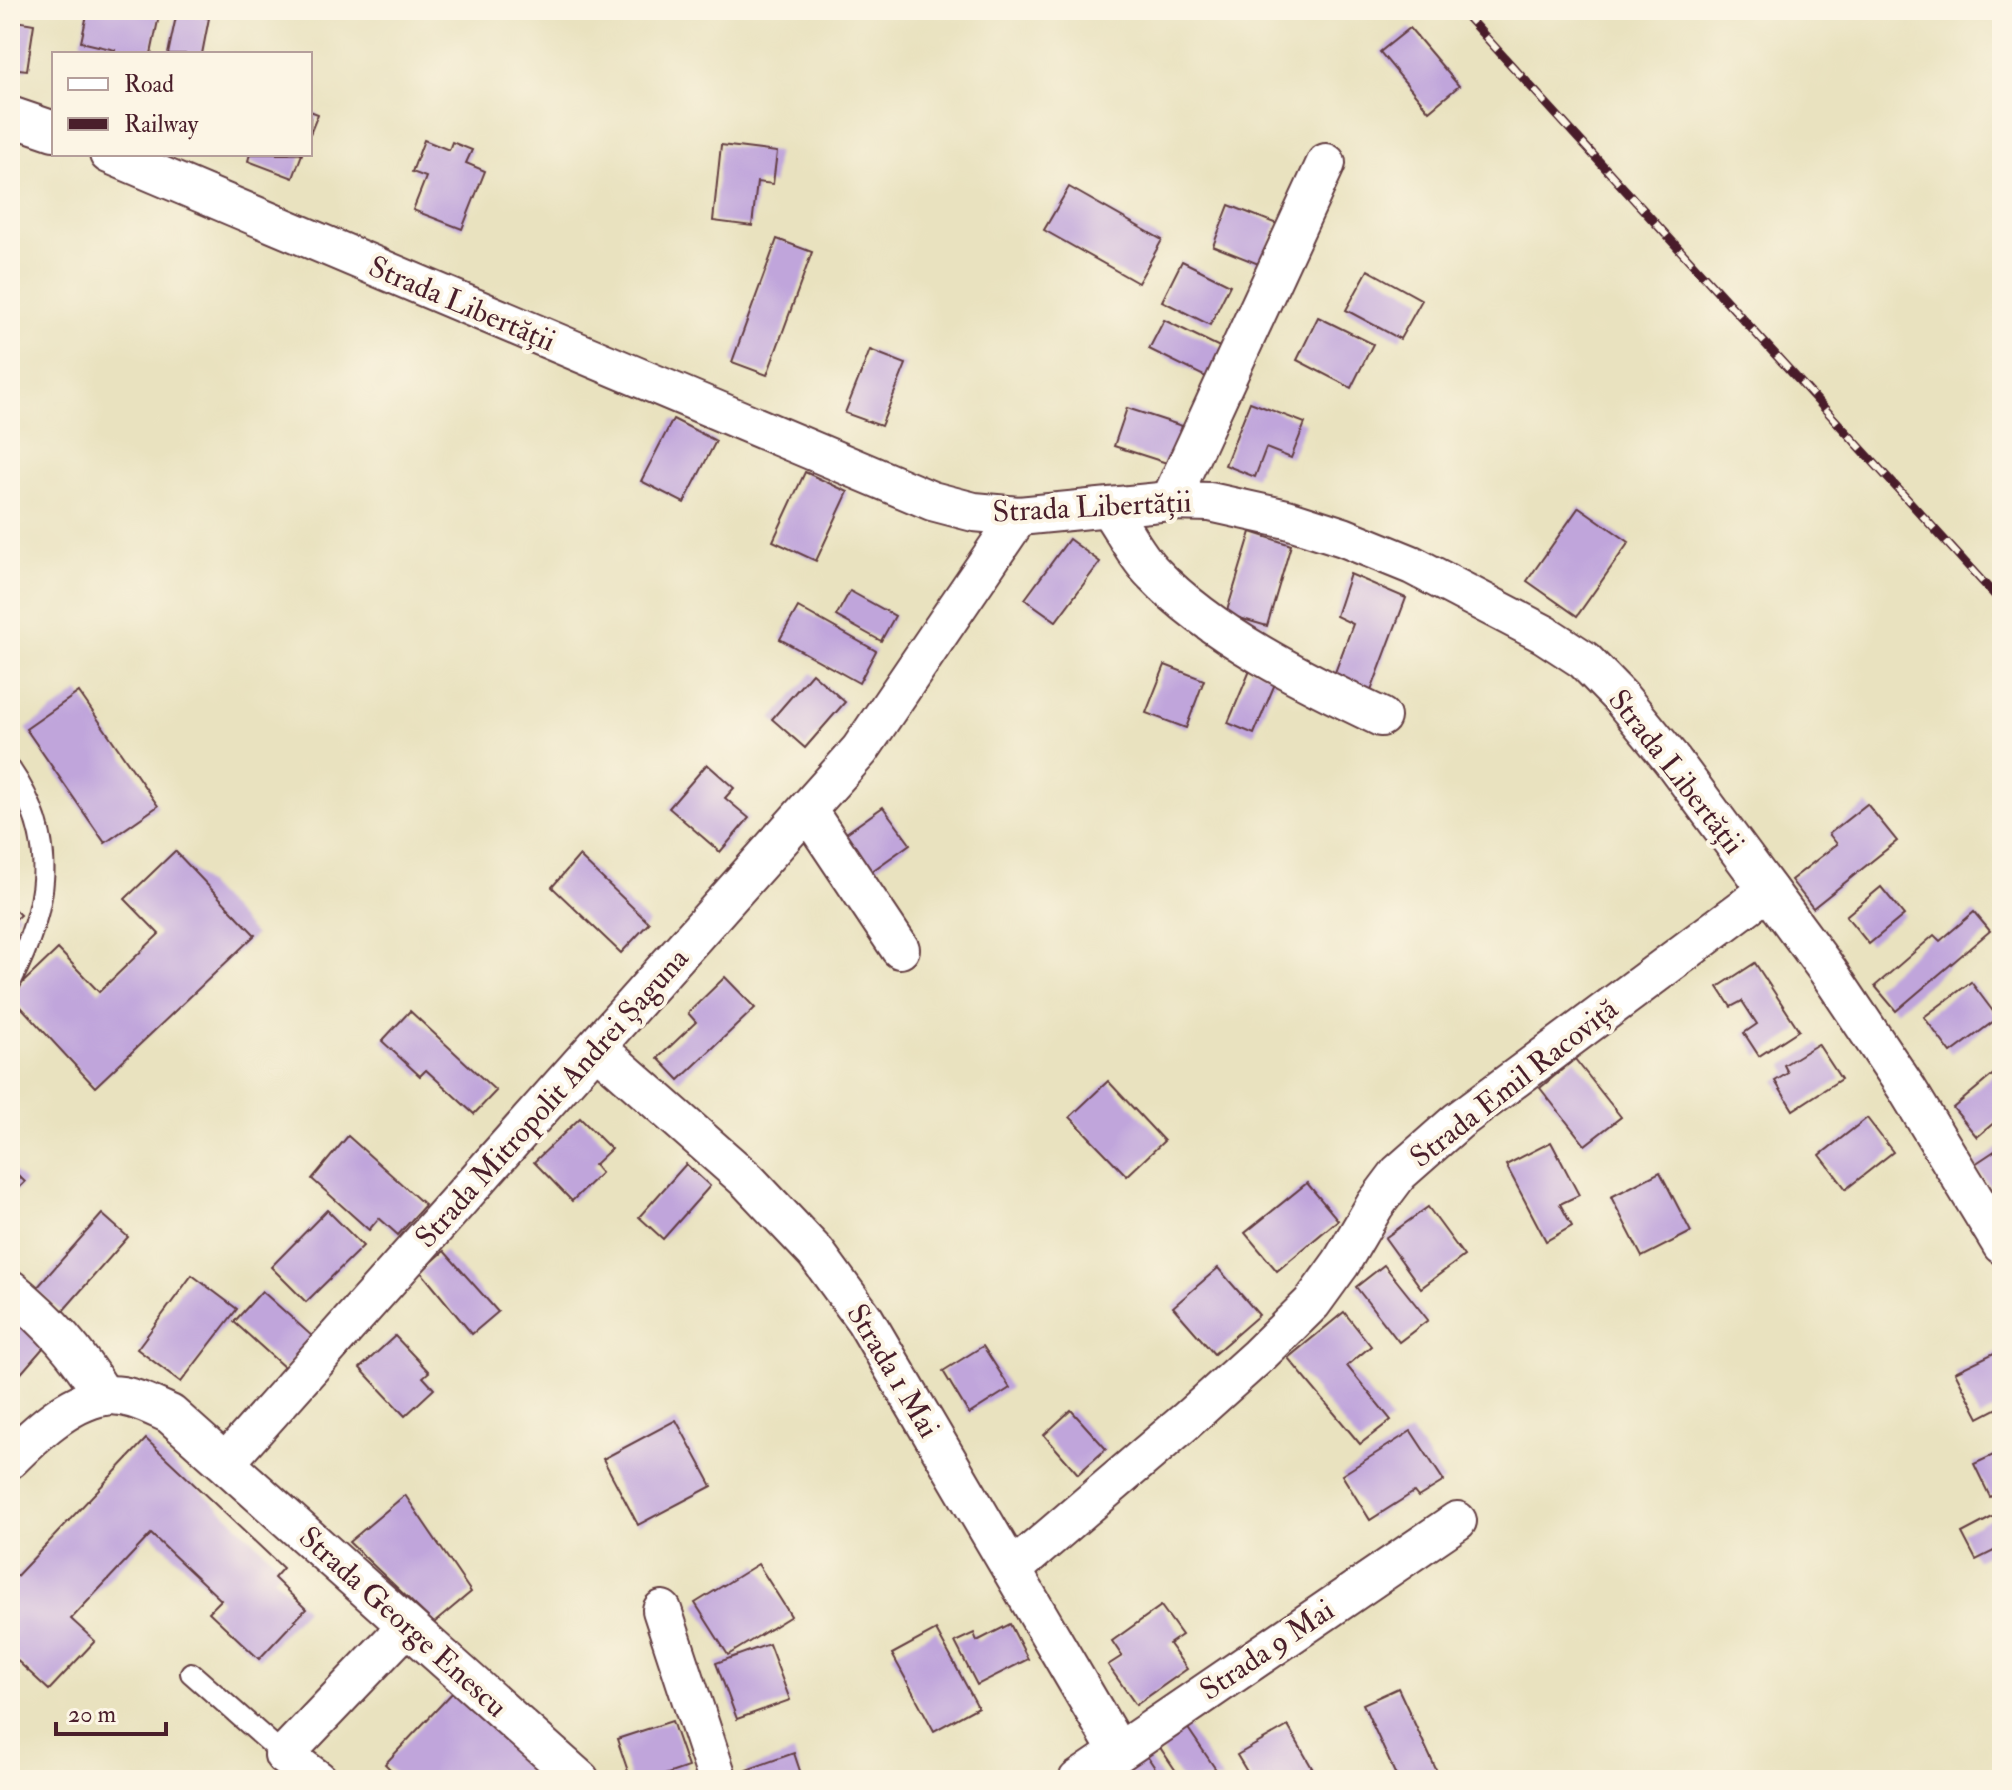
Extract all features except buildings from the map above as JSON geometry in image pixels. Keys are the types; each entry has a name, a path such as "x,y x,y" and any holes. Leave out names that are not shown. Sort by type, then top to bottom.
{"street":[{"path":"10,116 52,130"},
{"name":"Strada Libertății","path":"114,156 932,501 974,512 1019,516 1170,501 1210,502 1251,510 1343,537 1412,565 1544,634 1584,660 1621,698 1672,760 1828,971 1907,1089 2002,1245"},
{"path":"1170,501 1326,163"},
{"path":"1109,509 1151,571 1181,601 1249,647 1319,688 1381,717"},
{"name":"Strada Mitropolit Andrei Șaguna","path":"226,1462 860,750 1019,516"},
{"path":"807,810 900,949"},
{"name":"Strada Emil Racoviță","path":"1013,1569 1186,1421 1312,1303 1399,1173 1458,1121 1768,890"},
{"name":"Strada 1 Mai","path":"597,1048 748,1181 816,1253 865,1320 1118,1751"},
{"path":"10,1289 45,1318 79,1356 104,1396"},
{"path":"10,1459 39,1430 73,1409 104,1396 138,1399 170,1414 226,1462"},
{"name":"Strada George Enescu","path":"226,1462 406,1627 580,1780"},
{"name":"Strada 9 Mai","path":"1078,1780 1457,1521"},
{"path":"662,1610 718,1780"},
{"path":"318,1780 284,1755 406,1627"}],"lane":[{"path":"10,769 38,823 44,859 43,897 27,949 10,983"},
{"path":"191,1673 284,1755"}],"railway":[{"path":"1461,10 2002,603"}]}
